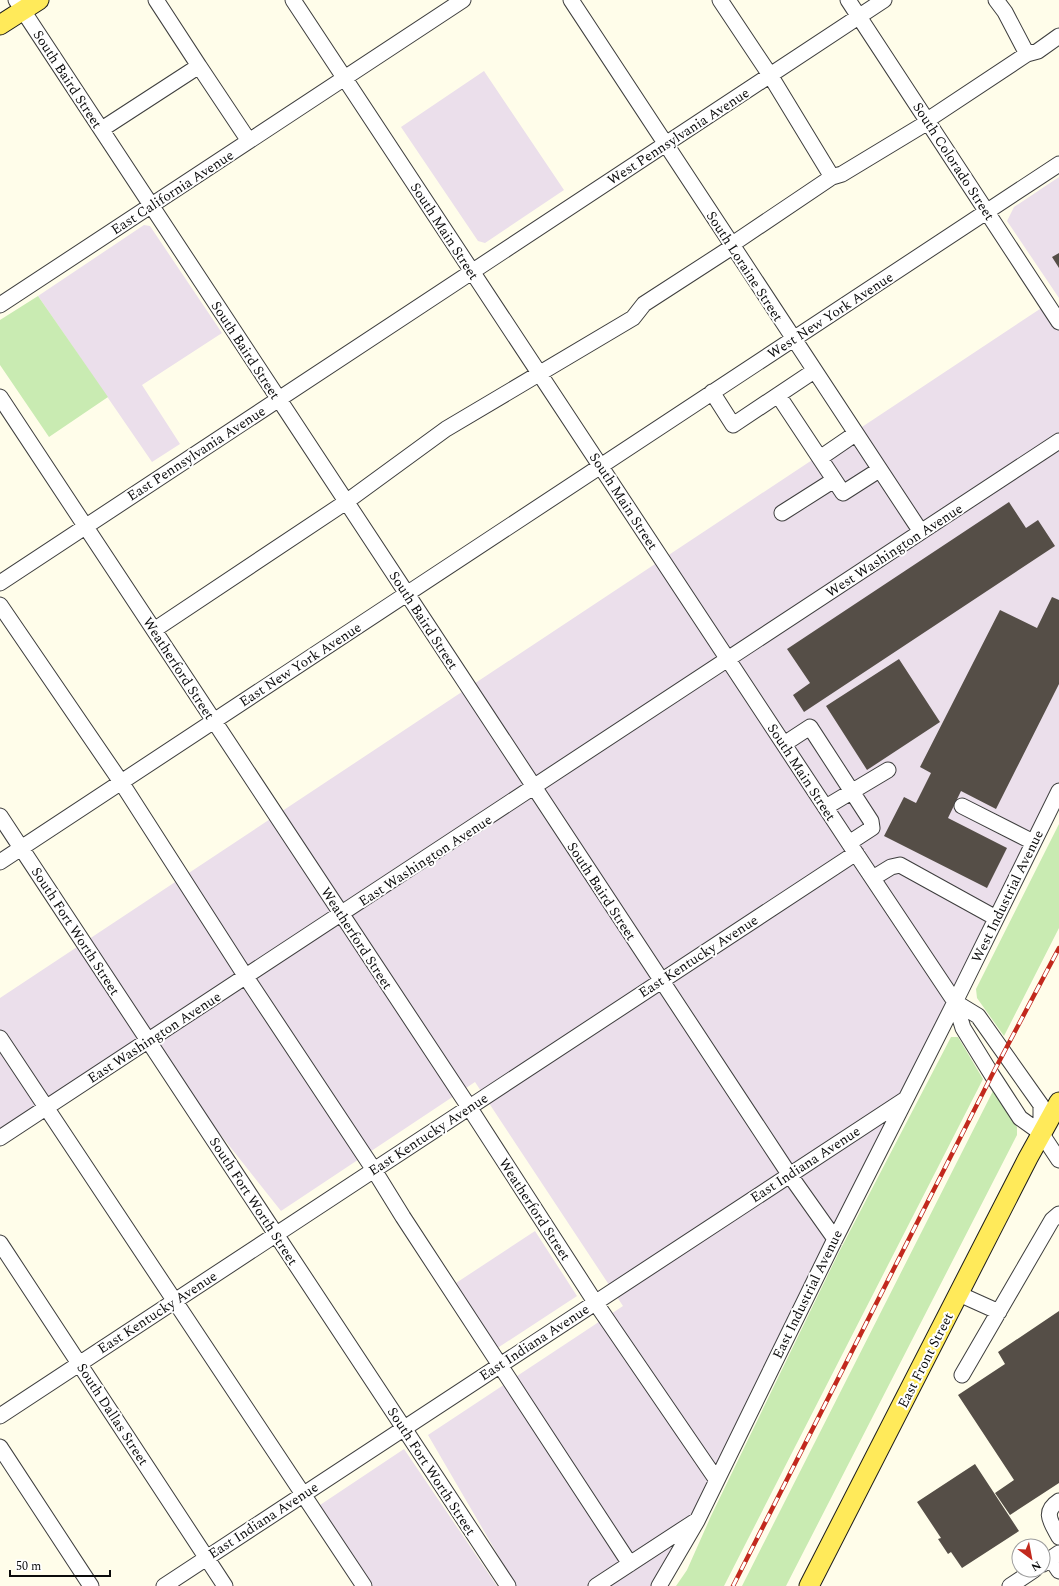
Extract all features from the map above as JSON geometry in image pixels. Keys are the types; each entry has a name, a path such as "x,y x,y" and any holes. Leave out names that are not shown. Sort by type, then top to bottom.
{"main road":[{"path":"0,25 20,5 39,0"},
{"name":"East Front Street","path":"809,1586 1041,1133 1059,1102"}],"street":[{"path":"156,0 249,141"},
{"name":"South Main Street","path":"293,0 955,1002 962,1028 992,1076 1020,1118 1041,1133 1059,1160"},
{"name":"East California Avenue","path":"0,306 463,0"},
{"name":"South Loraine Street","path":"571,0 855,434 921,532"},
{"path":"720,0 770,75 832,177"},
{"name":"South Colorado Street","path":"848,0 1059,322"},
{"name":"West Pennsylvania Avenue","path":"472,271 884,0"},
{"path":"996,0 1005,12 1027,54"},
{"name":"South Baird Street","path":"20,5 534,788 789,1174 834,1238"},
{"path":"154,630 346,502 446,429 633,318 644,304 732,247 737,241 832,177 842,174 928,122 932,117 1027,54 1038,51 1059,36"},
{"path":"102,129 199,66"},
{"name":"West New York Avenue","path":"600,466 1059,164"},
{"name":"East Pennsylvania Avenue","path":"0,583 472,271"},
{"path":"712,392 733,425 814,371"},
{"path":"778,395 843,493 879,470"},
{"name":"Weatherford Street","path":"0,397 342,914 596,1302 716,1479"},
{"path":"820,458 855,434"},
{"name":"West Washington Avenue","path":"728,659 1059,441"},
{"name":"East New York Avenue","path":"0,862 600,466"},
{"path":"782,513 834,480"},
{"path":"0,605 121,782 246,977 374,1170 402,1217 630,1564"},
{"name":"East Washington Avenue","path":"0,1138 728,659"},
{"path":"784,744 810,727 852,791"},
{"path":"826,807 888,770"},
{"name":"East Kentucky Avenue","path":"0,1416 662,980 853,848 872,828 871,821 852,791"},
{"name":"West Industrial Avenue","path":"955,1002 1059,791"},
{"path":"962,806 1033,842"},
{"name":"South Fort Worth Street","path":"0,816 508,1586"},
{"path":"873,878 891,867 900,866 996,918"},
{"name":"South Main Street","path":"955,1002 978,1016 1041,1105 1041,1133"},
{"name":"East Industrial Avenue","path":"658,1586 697,1520 834,1238 955,1002"},
{"path":"0,1038 364,1586"},
{"name":"East Indiana Avenue","path":"164,1586 904,1099"},
{"path":"962,1375 1052,1220 1059,1214"},
{"name":"South Dallas Street","path":"0,1243 225,1586"},
{"path":"959,1294 999,1312"},
{"path":"0,1447 91,1586"},
{"path":"1059,1501 1053,1505 1050,1510 1049,1518 1059,1536"},
{"path":"596,1586 697,1520"},
{"path":"1010,1586 1022,1578"}],"shaded area":[{"path":"484,71 564,190 485,243 478,241 401,127"},
{"path":"1059,177 1059,298 1007,221 1014,207"},
{"path":"144,225 150,226 222,333 142,385 180,444 152,462 38,296"},
{"path":"1049,303 1059,319 1059,799 660,1586 516,1586 428,1435 623,1306 475,1082 281,1211 147,1042 0,1139 0,998"},
{"path":"535,1231 577,1296 496,1349 453,1285"},
{"path":"404,1449 497,1586 373,1586 320,1505"}],"green space":[{"path":"38,296 108,397 49,437 0,365 0,320"},
{"path":"1059,824 1059,928 1004,1036 977,998 976,989"},
{"path":"951,1037 958,1037 983,1079 724,1586 676,1586 687,1570 711,1516 838,1254"},
{"path":"993,1091 1017,1127 1017,1135 786,1586 742,1586"}],"building":[{"path":"1059,253 1059,268 1052,257"},
{"path":"1009,502 1026,528 1038,520 1055,546 804,712 793,695 810,683 787,649"},
{"path":"1052,597 1059,600 1059,684 996,809 961,791 948,818 1007,848 987,888 884,836 904,797 916,803 931,773 920,767 1000,610 1037,628"},
{"path":"899,659 940,722 867,770 826,706"},
{"path":"1059,1311 1059,1483 1010,1515 995,1493 1014,1480 958,1395 1005,1364 998,1352"},
{"path":"975,1464 1019,1531 962,1568 951,1552 948,1554 938,1539 941,1538 917,1502"}],"railway":[{"path":"733,1586 992,1075 1059,948"}]}
